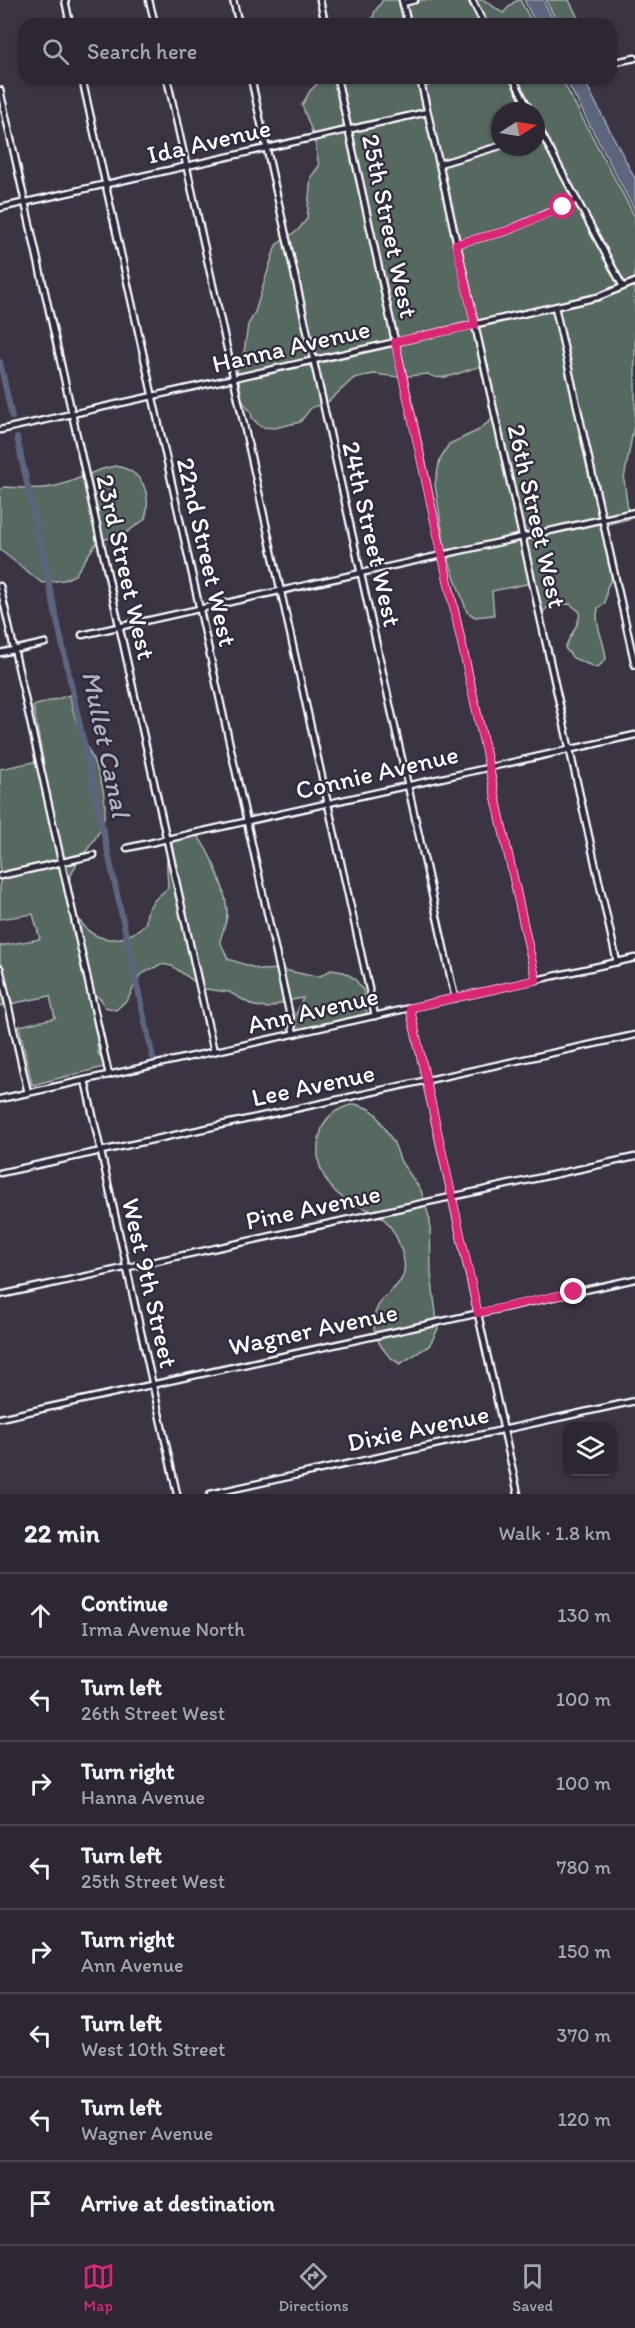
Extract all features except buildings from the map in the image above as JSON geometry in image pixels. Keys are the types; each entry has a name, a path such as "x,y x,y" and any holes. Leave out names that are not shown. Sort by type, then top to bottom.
{"street":[{"path":"65,0 69,18"},
{"path":"149,0 153,18"},
{"path":"233,0 238,18"},
{"path":"320,0 324,18"},
{"path":"406,18 402,2 415,0"},
{"path":"472,0 481,18"},
{"path":"617,62 635,58"},
{"name":"22nd Street West","path":"83,84 294,1034"},
{"path":"167,84 375,1016"},
{"name":"24th Street West","path":"252,84 455,998"},
{"name":"25th Street West","path":"338,84 536,980"},
{"name":"26th Street West","path":"421,84 617,962"},
{"path":"516,84 525,102"},
{"name":"23rd Street West","path":"0,90 214,1052"},
{"name":"Ida Avenue","path":"0,208 427,112"},
{"path":"545,141 622,285"},
{"path":"439,164 491,149"},
{"path":"456,244 507,231 577,200"},
{"name":"Hanna Avenue","path":"0,430 555,307 605,295 622,285 635,284"},
{"path":"555,307 635,665"},
{"path":"82,636 635,512"},
{"path":"0,586 109,1075"},
{"path":"0,653 45,643"},
{"name":"Connie Avenue","path":"127,848 635,735"},
{"path":"0,876 94,855"},
{"name":"Ann Avenue","path":"0,1099 635,958"},
{"path":"0,968 28,1093"},
{"path":"410,1008 518,1494"},
{"name":"Lee Avenue","path":"0,1173 635,1035"},
{"name":"West 9th Street","path":"85,1080 177,1494"},
{"name":"Pine Avenue","path":"0,1295 635,1157"},
{"name":"Wagner Avenue","path":"0,1418 635,1279"},
{"name":"Dixie Avenue","path":"210,1494 635,1401"}],"green space":[{"path":"383,0 484,0 503,13 514,2 520,0 530,18 373,18"},
{"path":"546,0 569,0 578,18 555,18"},
{"path":"317,84 564,84 635,217 635,292 633,297 635,306 635,420 624,479 629,519 604,525 614,575 607,587 605,603 598,608 597,621 606,659 597,668 573,658 565,648 578,622 580,612 570,604 550,605 540,615 532,583 492,591 494,615 475,617 467,612 445,550 435,484 440,459 449,444 477,431 496,416 488,365 479,364 479,367 439,378 428,374 399,377 374,374 354,378 329,401 311,408 300,422 275,428 261,427 252,418 251,412 242,401 237,367 244,352 248,325 255,312 276,245 298,230 307,219 311,177 319,166 314,137 302,105"},
{"path":"115,466 132,472 143,485 147,501 145,519 126,533 97,542 75,575 64,580 42,583 0,550 0,490 4,487 51,487"},
{"path":"70,695 77,724 100,777 105,807 103,823 97,836 73,871 69,884 70,900 84,926 95,935 110,939 125,937 142,927 146,923 147,912 152,903 168,888 167,860 170,846 181,834 191,829 210,856 224,893 227,917 220,941 228,959 261,970 280,969 320,976 331,970 344,972 355,979 363,990 367,1014 292,1035 293,1021 303,998 286,1001 269,1008 254,1006 229,992 205,989 172,966 161,964 140,975 128,999 116,1010 105,1007 101,999 93,994 98,1053 108,1066 32,1085 19,1026 55,1018 50,996 0,1006 0,946 40,939 33,914 0,919 0,769 43,760 33,706"},
{"path":"355,1104 370,1109 376,1114 394,1143 401,1162 421,1190 430,1220 431,1274 438,1329 429,1346 400,1364 382,1347 377,1339 374,1323 378,1306 403,1276 404,1261 399,1244 385,1220 370,1210 344,1199 330,1186 319,1162 318,1144 322,1128 328,1118 342,1108"}],"water":[{"path":"524,0 543,0 552,18 533,18"},
{"path":"568,84 586,84 635,179 635,211"}],"waterway":[{"name":"Mullet Canal","path":"0,362 12,417"},
{"name":"Mullet Canal","path":"17,438 153,1058"}],"route":[{"path":"563,207 507,231 456,244 475,325 395,342 536,980 410,1008 478,1313 574,1292"}]}
